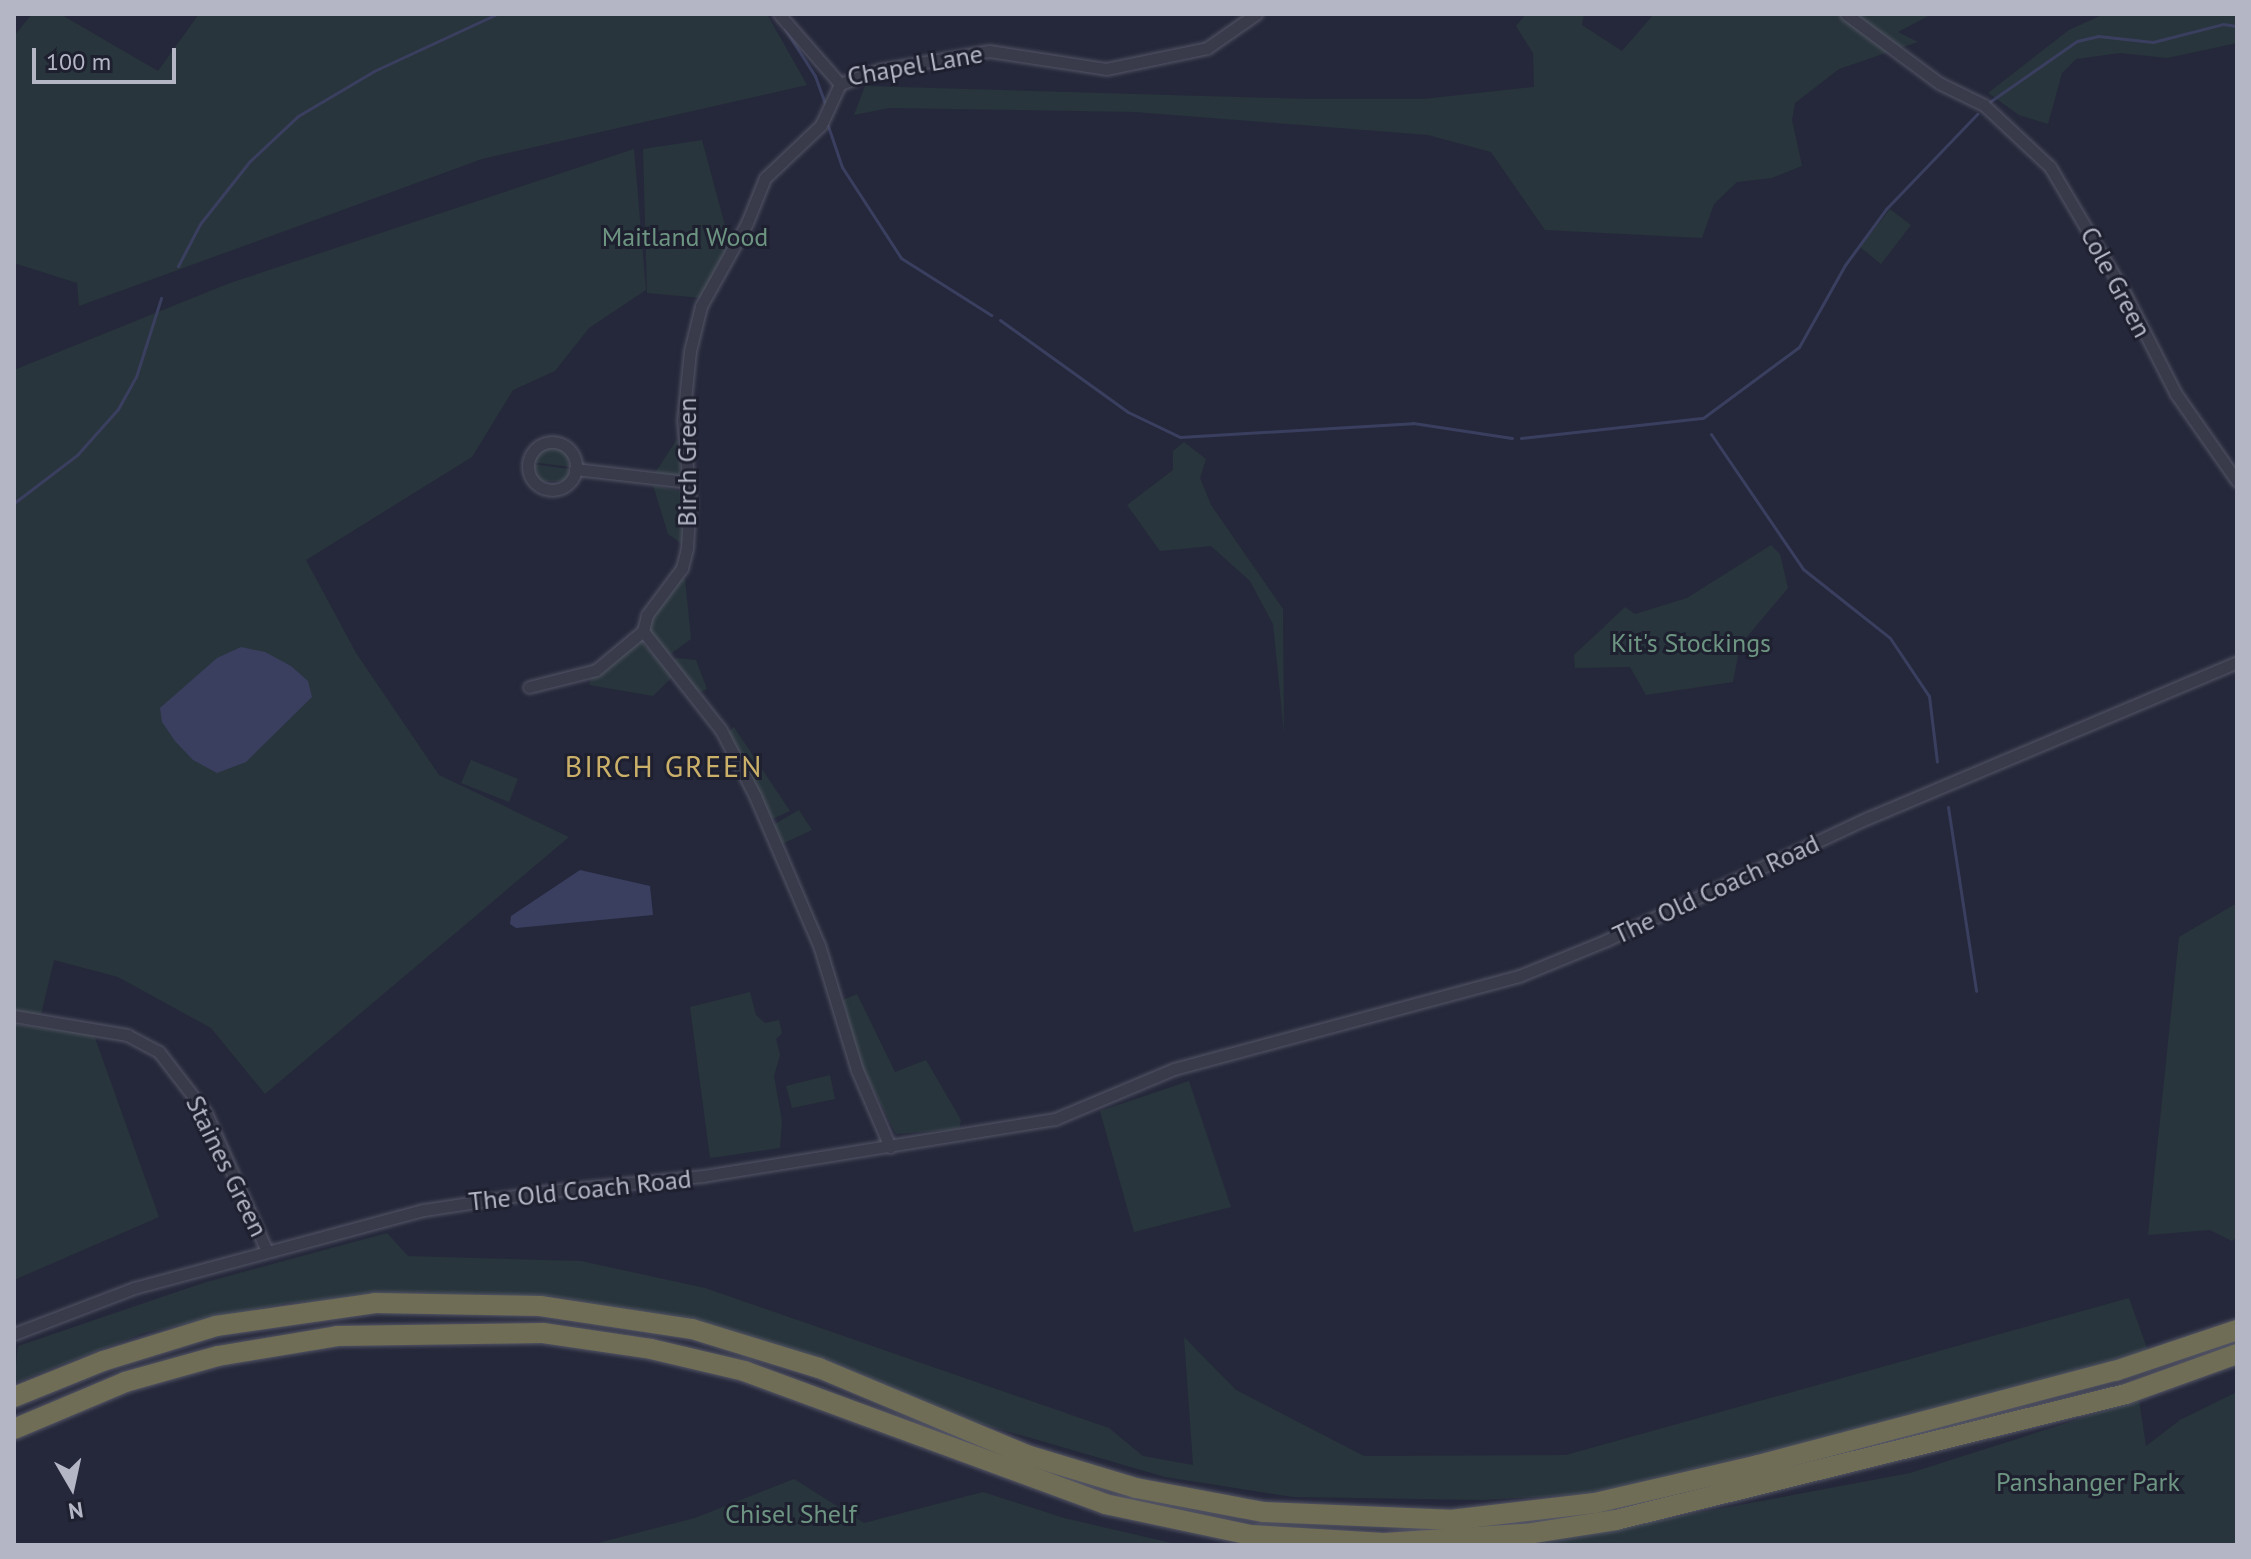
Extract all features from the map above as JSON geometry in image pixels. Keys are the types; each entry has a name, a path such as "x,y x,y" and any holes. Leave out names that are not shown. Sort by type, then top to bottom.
{"highway":[{"path":"14,1397 159,1342 276,1316 375,1303 552,1307 692,1329 804,1364 1027,1455 1136,1488 1263,1512 1450,1520 1595,1503 1744,1469 2115,1371 2237,1330"},
{"path":"14,1429 125,1382 218,1356 337,1336 543,1333 651,1349 744,1371 1105,1504 1251,1535 1384,1543 1533,1533 1616,1520 2126,1394 2237,1354"}],"street":[{"name":"Chapel Lane","path":"779,14 840,84 879,70 989,51 1106,69 1207,48 1256,14"},
{"name":"Cole Green","path":"1846,14 1939,83 1977,100 2050,167 2124,292 2176,394 2236,479"},
{"name":"Birch Green","path":"643,631 647,615 682,568 689,531 683,420 690,351 701,306 747,223 765,178 821,125 840,84"},
{"path":"546,442 570,448 575,469 572,482 561,489 538,486 528,472 533,450 546,442"},
{"path":"575,469 688,482"},
{"path":"529,687 596,670 643,631 721,730 755,796 819,945 857,1070 890,1147"},
{"name":"The Old Coach Road","path":"14,1334 134,1288 267,1251 470,1202 703,1176 1055,1119 1180,1071 1519,976 1607,940 1868,818 2237,662"},
{"name":"Staines Green","path":"14,1016 127,1035 167,1059 206,1113 267,1251"}],"green space":[{"path":"32,14 60,14 158,71 199,14 767,14 807,85 482,159 79,306 77,283 14,263 14,36"},
{"path":"1526,14 1584,14 1582,25 1622,51 1654,14 1932,14 1898,32 1918,42 1839,69 1795,103 1792,120 1802,166 1772,178 1737,182 1714,204 1702,238 1545,230 1491,152 1428,135 1135,112 889,108 854,115 865,86 1309,99 1423,99 1534,87 1533,53 1516,26"},
{"path":"2104,14 2237,14 2237,43 2167,58 2120,53 2076,59 2062,73 2048,124 2019,115 1988,93 2069,30"},
{"name":"Maitland Wood","path":"702,140 731,248 701,298 647,293 643,149"},
{"path":"634,149 646,290 589,328 555,371 513,390 472,457 306,560 356,653 439,775 569,837 265,1094 211,1028 118,977 54,960 40,1019 14,1013 14,370 230,283"},
{"path":"1890,209 1911,225 1881,264 1860,247"},
{"path":"677,439 681,472 676,478 655,473"},
{"path":"1184,442 1206,459 1200,478 1211,505 1283,609 1284,733 1273,624 1250,581 1211,546 1160,551 1127,505 1173,470 1173,451"},
{"path":"542,447 566,450 570,467 532,462"},
{"path":"532,464 569,469 567,481 537,481"},
{"path":"653,485 683,492 682,544 668,534"},
{"name":"Kit's Stockings","path":"1771,545 1780,554 1788,588 1740,645 1733,682 1646,695 1630,667 1575,668 1574,655 1625,607 1635,614 1687,598"},
{"path":"685,578 691,639 668,656 651,636 649,623 678,581"},
{"path":"640,640 673,676 653,696 589,685 592,677"},
{"path":"677,658 696,660 707,689 698,693 672,662"},
{"path":"734,727 790,811 770,820 727,733"},
{"path":"471,760 518,779 509,802 461,783"},
{"path":"799,810 812,830 782,844 773,825"},
{"path":"2237,903 2237,1237 2232,1241 2210,1230 2148,1235 2179,937"},
{"path":"750,992 756,1015 765,1023 779,1020 782,1033 776,1039 780,1055 774,1076 782,1121 780,1148 710,1158 690,1007"},
{"path":"857,994 895,1072 926,1060 961,1120 959,1129 896,1134 858,1059 843,1000"},
{"path":"14,1024 94,1035 159,1217 14,1280"},
{"path":"830,1075 835,1099 792,1108 786,1086"},
{"path":"1189,1081 1231,1207 1134,1232 1100,1111"},
{"path":"387,1233 408,1256 581,1261 705,1288 1109,1428 1143,1456 1193,1465 1184,1337 1236,1390 1364,1456 1566,1455 2129,1298 2148,1351 1834,1436 1589,1494 1482,1500 1293,1497 1165,1477 958,1417 714,1326 551,1296 288,1303 144,1333 14,1383 18,1346 206,1282"},
{"name":"Panshanger Park","path":"2237,1392 2237,1545 1526,1545 1910,1473 2139,1400 2146,1446 2180,1420"},
{"name":"Chisel Shelf","path":"794,1479 864,1523 983,1492 1064,1518 1180,1545 590,1545 695,1518"}],"water":[{"path":"241,647 265,652 291,666 308,681 312,697 246,762 217,773 193,760 175,741 162,722 160,708 217,658"},
{"path":"580,870 650,886 653,915 516,928 510,924 511,916"}],"waterway":[{"path":"178,266 200,224 250,161 298,116 374,71 497,14"},
{"path":"1988,103 2077,41 2098,36 2153,42 2223,24 2237,26"},
{"path":"785,29 815,76 826,107"},
{"path":"1703,418 1799,347 1845,265 1886,209 1977,114"},
{"path":"828,126 842,167 901,258 991,315"},
{"path":"14,503 77,455 118,409 136,377 161,298"},
{"path":"1000,320 1128,412 1180,437 1413,423 1512,438"},
{"path":"1521,438 1702,418"},
{"path":"1711,434 1803,569 1890,638 1929,696 1937,762"},
{"path":"1948,807 1976,991"}],"district":[{"name":"BIRCH GREEN","path":"664,766"}]}
